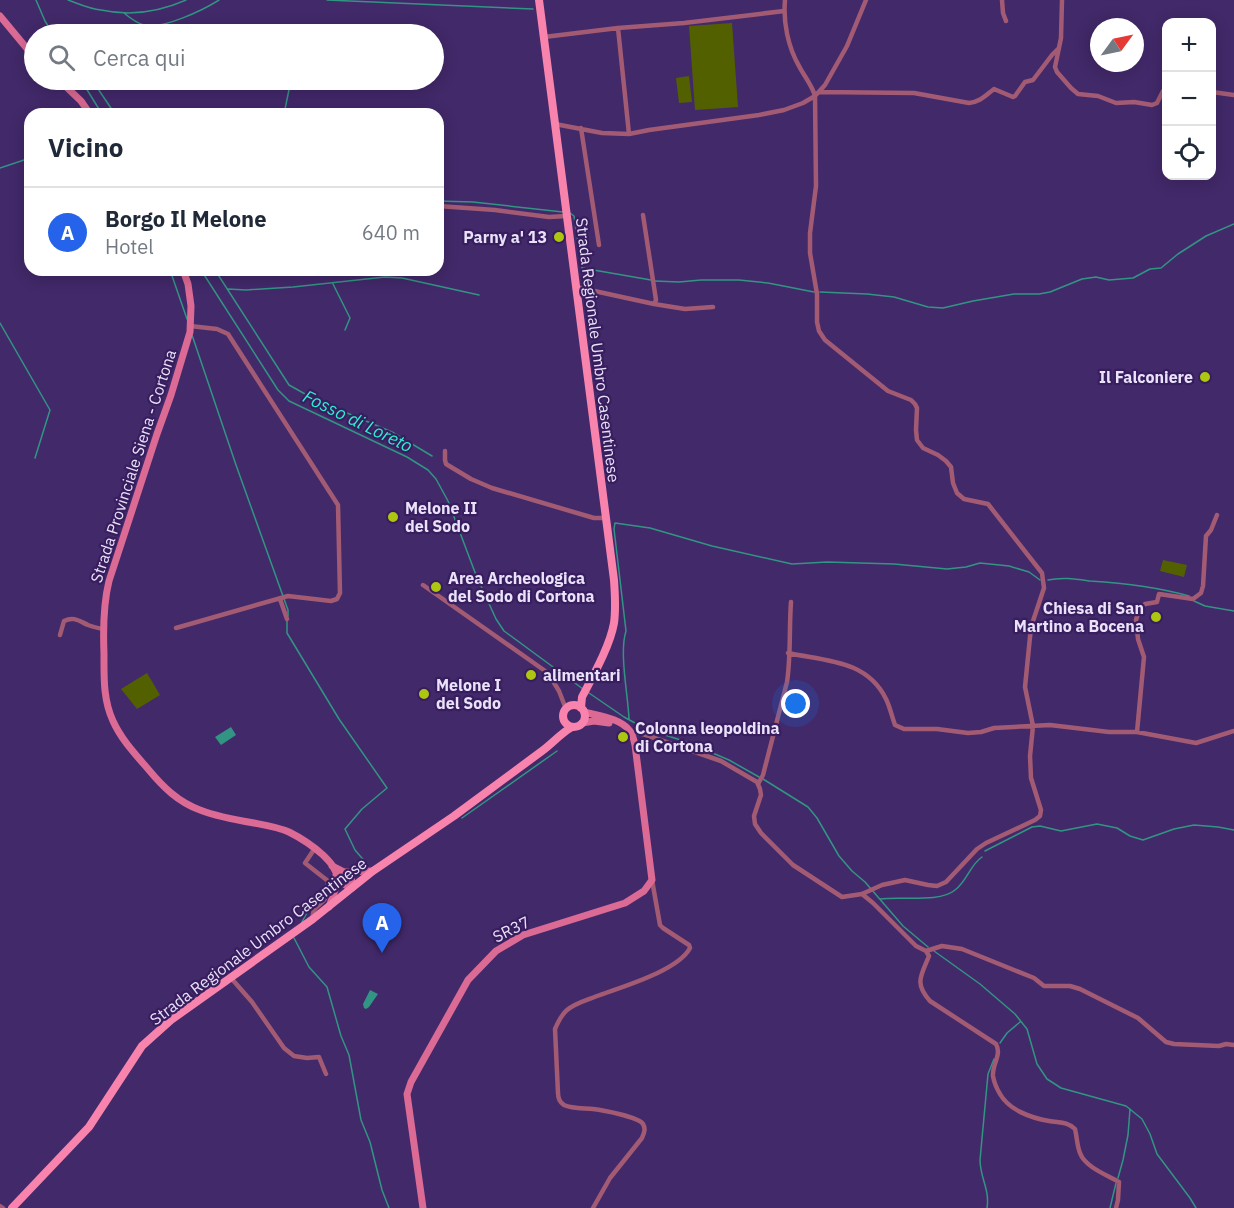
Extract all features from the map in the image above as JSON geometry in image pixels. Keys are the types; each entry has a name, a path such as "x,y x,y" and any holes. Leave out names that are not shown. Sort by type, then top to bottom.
{"main road":[{"name":"Strada Regionale Umbro Casentinese","path":"539,0 614,580 615,606 611,635 576,709"},
{"path":"0,16 24,45"},
{"path":"69,90 86,108"},
{"name":"Strada Provinciale Siena - Cortona","path":"185,276 191,306 190,326 182,364 157,434 105,599 105,693 112,719 119,733 168,792 200,810 226,818 286,830 315,848 332,866"},
{"path":"576,709 585,718 582,723"},
{"path":"560,735 563,715 576,709 613,719 628,730 635,745 652,880"},
{"path":"564,718 572,727 582,723 601,721 628,730"},
{"name":"Strada Regionale Umbro Casentinese","path":"12,1208 89,1127 142,1046 171,1020 313,919 373,872 454,816 572,727"},
{"path":"332,866 345,872 353,883 352,888 343,884 332,866"},
{"path":"345,872 373,872"},
{"path":"329,907 336,887 336,875"},
{"name":"SR37","path":"423,1208 407,1094 411,1082 468,980 496,951 523,935 625,903 644,891 652,880"}],"street":[{"path":"785,0 784,11 788,40 794,58 815,96 816,186 810,253 817,294 819,331 825,340 888,391 911,400 915,404 917,440 923,448 938,455 951,467 957,493 964,499 988,504 1042,573 1044,588 1031,627 1025,687 1033,726 1030,756 1031,778 1041,810 1040,816 976,849 946,882 937,886 905,880 875,887 862,894 842,897 793,865 761,833 755,824 754,816 761,795 759,783 787,682 791,602"},
{"path":"555,124 602,133 628,134 730,120 784,110 803,103 815,96 825,85 846,46 866,0"},
{"path":"1002,0 1006,21"},
{"path":"1062,0 1061,38 1055,67 1071,88 1078,94 1098,96 1116,103 1134,102 1152,105 1157,103 1162,93"},
{"path":"544,37 784,11"},
{"path":"618,28 628,134"},
{"path":"819,92 914,93 969,103 984,98 994,89 1013,97 1025,82 1033,80 1059,48"},
{"path":"1216,92 1234,94"},
{"path":"581,128 599,245"},
{"path":"444,206 549,217 567,216"},
{"path":"643,215 656,300 654,304"},
{"path":"576,287 685,309 713,307"},
{"path":"176,628 288,596 331,601 337,599 340,593 338,505 228,334 217,329 190,326"},
{"path":"445,451 446,464 492,488 594,518 606,518"},
{"path":"1137,732 1144,657 1138,639 1136,620 1139,610 1145,604 1157,602 1159,594 1193,599 1201,593 1206,536 1217,516"},
{"path":"423,585 548,673 559,691 576,709"},
{"path":"280,599 287,619"},
{"path":"60,635 64,621 69,618 104,629"},
{"path":"788,653 849,665 867,674 885,698 895,725 903,729 937,729 968,733 994,728 1050,726 1109,732 1137,732 1196,743 1234,731"},
{"path":"628,730 721,761 759,783"},
{"path":"313,919 314,910 326,898 329,886 328,881 305,863 315,848"},
{"path":"593,1208 610,1178 642,1138 645,1132 644,1125 639,1120 597,1110 571,1107 563,1105 558,1100 555,1029 568,1009 581,1002 653,976 688,952 689,945 660,925 652,880"},
{"path":"862,894 916,946 926,951 929,956 920,979 920,987 930,1001 996,1044 999,1051 993,1075 1000,1095 1008,1104 1021,1112 1048,1121 1066,1123 1075,1129 1083,1160 1119,1182 1116,1208"},
{"path":"926,951 942,946 962,949 1034,978 1044,986 1070,986 1080,989 1138,1018 1166,1042 1234,1044"},
{"path":"231,978 252,1002 284,1048 294,1056 319,1057 326,1074"}],"shaded area":[{"path":"732,23 738,107 695,110 689,26"},
{"path":"689,76 692,102 679,103 676,78"},
{"path":"1163,560 1187,565 1184,577 1160,571"},
{"path":"147,673 160,695 137,709 121,689"},
{"path":"231,727 236,735 221,745 215,737"},
{"path":"370,990 378,994 366,1009 363,1004"}],"waterway":[{"name":"Fosso di Loreto","path":"36,0 47,24"},
{"path":"68,0 93,9 122,13 155,10 186,0"},
{"path":"164,24 193,14 219,0"},
{"path":"327,0 533,9"},
{"path":"124,13 141,24"},
{"name":"Fosso di Loreto","path":"87,90 98,108"},
{"path":"99,90 111,108"},
{"path":"285,108 289,90"},
{"path":"0,168 24,160"},
{"path":"444,201 473,202 563,212"},
{"path":"570,213 574,216 582,268 651,280"},
{"path":"820,292 894,297 928,307 943,308 1014,294 1039,294 1082,279 1133,278 1150,269 1161,268 1206,236 1234,224"},
{"path":"172,276 187,319"},
{"name":"Fosso di Loreto","path":"205,276 278,390 289,401 407,457 428,470 436,479 448,501 476,575 504,631 583,689"},
{"path":"219,276 289,385 314,399 392,432 432,456"},
{"path":"228,289 293,287 385,277 402,278 479,295"},
{"path":"655,281 739,280 814,292"},
{"path":"333,284 350,318 345,330"},
{"path":"0,323 50,410 35,458"},
{"path":"192,335 288,610 288,616"},
{"path":"629,719 623,651 626,631 615,523 650,528 712,546 792,564 827,562 894,564 947,569 980,563 1009,566 1029,572 1040,580"},
{"path":"1048,580 1069,579 1127,584 1189,596"},
{"path":"1194,601 1205,606 1234,611"},
{"path":"287,621 287,633 339,719 387,788 362,809 345,829 355,850 367,864 361,868"},
{"name":"Fosso di Loreto","path":"589,693 646,729 687,742 729,760 759,777"},
{"path":"462,818 557,751"},
{"name":"Fosso di Loreto","path":"763,779 808,807 839,856 903,926 928,947"},
{"path":"985,851 1032,827 1040,826 1061,831 1097,824 1117,828 1130,836 1143,840 1174,829 1194,825 1234,830"},
{"path":"880,899 930,898 948,894 963,882 974,864 982,857"},
{"path":"301,924 312,903 325,893"},
{"path":"294,938 309,967 327,987 349,1055 361,1120 370,1142 389,1208"},
{"path":"934,951 980,984 1015,1014 1027,1029 1037,1064 1047,1079 1061,1088 1126,1106 1142,1119 1157,1154 1196,1208"},
{"path":"1000,1043 1007,1033 1020,1022"},
{"path":"987,1208 988,1201 980,1160 988,1074 994,1059"},
{"path":"1118,1178 1128,1135 1130,1109"},
{"path":"1110,1208 1116,1183"}],"place":[{"name":"Parny a' 13","path":"559,237"},
{"name":"Il Falconiere","path":"1205,377"},
{"name":"Melone II del Sodo","path":"393,517"},
{"name":"Area Archeologica del Sodo di Cortona","path":"436,587"},
{"name":"Chiesa di San Martino a Bocena","path":"1156,617"},
{"name":"alimentari","path":"531,675"},
{"name":"Melone I del Sodo","path":"424,694"},
{"name":"Colonna leopoldina di Cortona","path":"623,737"},
{"name":"Borgo Il Melone","path":"382,953"}]}
